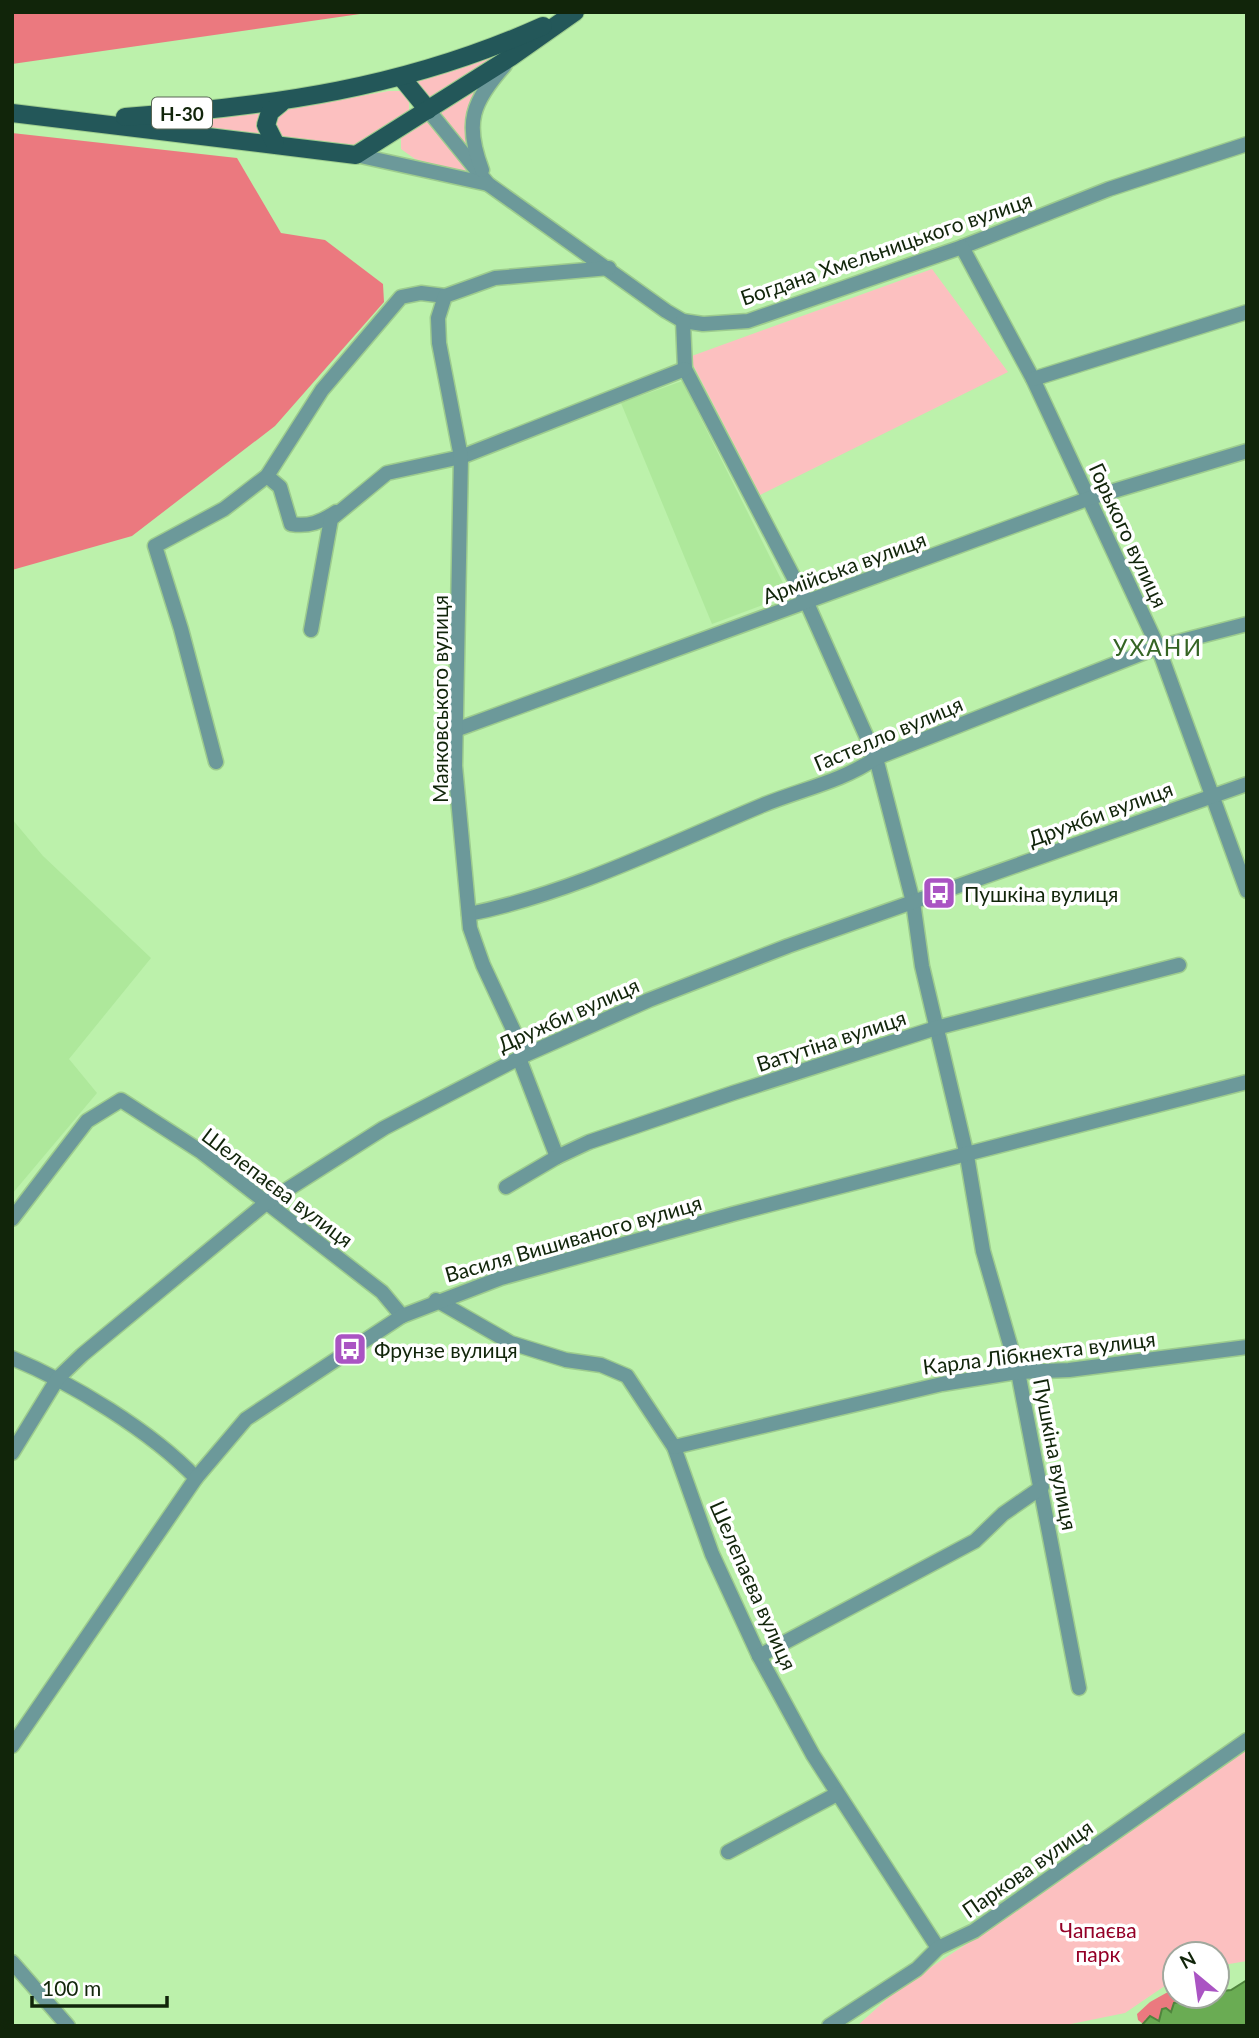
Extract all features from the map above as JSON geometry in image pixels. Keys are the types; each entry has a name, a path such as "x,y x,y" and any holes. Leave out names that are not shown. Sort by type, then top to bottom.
{"main road":[{"name":"Н-30","path":"12,113 356,155 512,57 574,12"},
{"name":"Н-30","path":"83,120 281,103 402,78 521,36 574,12"},
{"path":"402,78 428,110"},
{"path":"275,143 266,125 270,111 281,103"}],"street":[{"path":"488,184 474,148 472,118 486,86 512,57"},
{"path":"428,110 488,184 683,321"},
{"name":"Богдана Хмельницького вулиця","path":"683,321 703,324 748,321 962,247 1109,189 1247,144"},
{"path":"356,155 488,184"},
{"name":"Горького вулиця","path":"962,247 1033,379 1158,647 1247,891"},
{"path":"216,762 181,629 155,546 224,509 267,476 322,390 388,309 401,298 421,293 445,296 495,278 609,268"},
{"name":"Маяковського вулиця","path":"445,296 438,318 439,342 461,457 455,766 470,928 482,965 522,1056 557,1157"},
{"path":"1033,379 1247,312"},
{"name":"Пушкіна вулиця","path":"683,321 685,369 807,603 876,758 913,902 922,966 967,1156 983,1251 1018,1372 1079,1688"},
{"path":"267,476 280,487 291,524 306,526 323,521 387,473 461,457 685,369"},
{"name":"Армійська вулиця","path":"457,729 1090,498 1247,451"},
{"path":"311,630 331,519 348,503"},
{"name":"Гастелло вулиця","path":"469,914 569,886 790,794 850,775 876,758 1158,647 1247,624"},
{"name":"Дружби вулиця","path":"12,1453 58,1378 266,1203 384,1128 522,1056 649,1000 913,902 1247,784"},
{"name":"Ватутіна вулиця","path":"506,1187 589,1142 733,1093 936,1028 1179,965"},
{"name":"Василя Вишиваного вулиця","path":"12,1746 196,1478 246,1419 402,1316 436,1300 501,1278 720,1218 1247,1082"},
{"name":"Шелепаєва вулиця","path":"12,1219 88,1121 121,1100 200,1152 382,1293 402,1316"},
{"name":"Шелепаєва вулиця","path":"436,1300 511,1343 566,1360 601,1365 627,1376 674,1447 712,1554 759,1656 836,1794 938,1948"},
{"name":"Карла Лібкнехта вулиця","path":"674,1447 772,1426 890,1395 1018,1372 1069,1370 1247,1347"},
{"path":"12,1358 58,1378 174,1455 196,1478"},
{"path":"759,1656 975,1541 1003,1514 1042,1488"},
{"name":"Паркова вулиця","path":"829,2026 917,1969 938,1948 974,1931 1247,1740"},
{"path":"728,1852 836,1794"},
{"path":"12,1962 68,2026"}],"shaded area":[{"path":"12,12 374,12 12,64"},
{"path":"12,133 237,158 281,233 325,240 383,284 384,302 275,426 132,536 12,570"},
{"path":"682,381 789,595 712,624 621,403"},
{"path":"12,819 43,856 151,958 69,1059 97,1093 12,1194"},
{"path":"1247,1980 1247,2026 1141,2026 1150,2016 1159,2021 1162,2010 1231,2010 1231,1990"},
{"path":"1161,1996 1161,2010 1173,2010 1159,2021 1146,2019 1143,2024 1138,2020 1137,2014"}],"green space":[{"path":"522,44 430,102 414,82"},
{"path":"481,84 468,111 466,129 473,158 435,110"},
{"path":"401,91 409,97 409,112 353,148 280,138 272,118 279,110"},
{"path":"263,113 263,137 132,121"},
{"path":"425,116 471,174 415,159 401,149 401,133"},
{"path":"932,269 1008,372 760,495 689,357"},
{"name":"Чапаєва парк","path":"1247,1748 1247,1961 1231,1964 1231,1940 1161,1940 1161,1989 1125,2013 1061,2026 857,2026 899,1988 988,1930"}],"place":[{"name":"Пушкіна вулиця","path":"939,893"},
{"name":"Фрунзе вулиця","path":"350,1349"}],"district":[{"name":"УХАНИ","path":"1158,647"}]}
